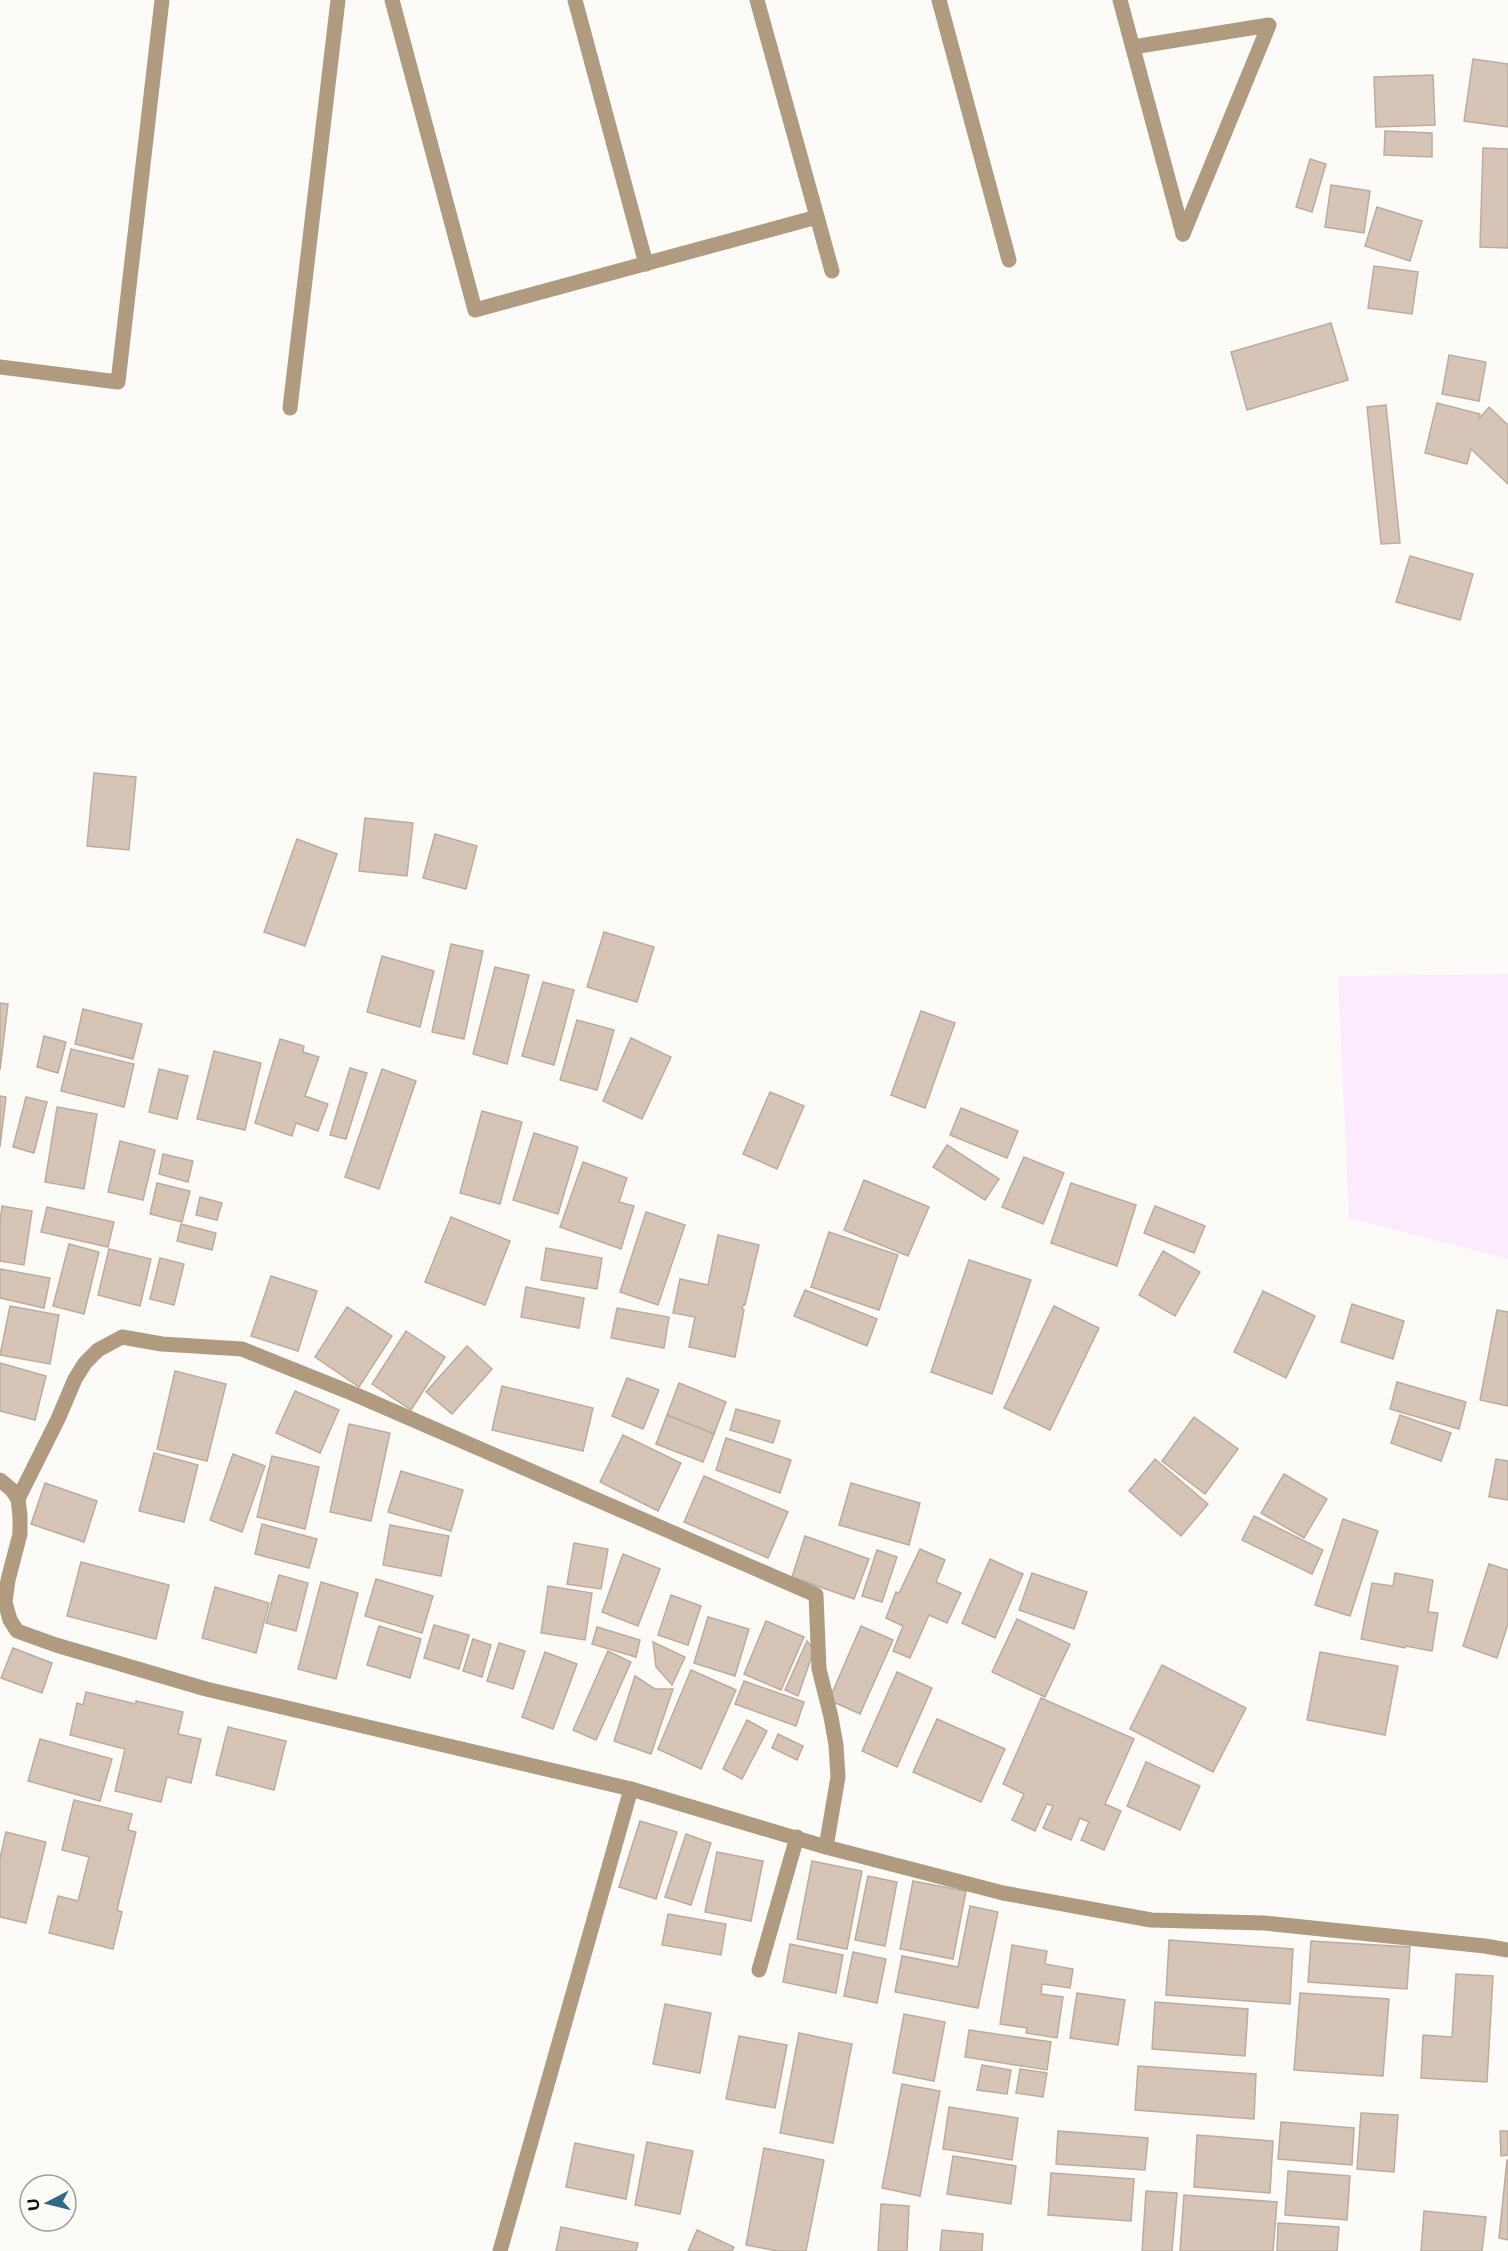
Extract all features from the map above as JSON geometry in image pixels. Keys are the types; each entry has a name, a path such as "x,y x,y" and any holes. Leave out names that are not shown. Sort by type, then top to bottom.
{"street":[{"path":"0,367 118,381 162,0"},
{"path":"290,408 338,0"},
{"path":"392,0 475,310 817,217"},
{"path":"575,0 646,264"},
{"path":"757,0 832,271"},
{"path":"939,0 1009,260"},
{"path":"1120,0 1183,234 1269,26 1133,47"},
{"path":"826,1847 838,1777 836,1745 819,1669 816,1595 354,1394 242,1348 162,1344 122,1337 98,1350 85,1363 75,1379 58,1419 18,1499 20,1534 8,1580 5,1602 10,1620 17,1632 206,1689 631,1789 826,1847 1003,1893 1150,1920 1264,1923 1508,1950"},
{"path":"0,1480 12,1490 18,1499"},
{"path":"500,2251 631,1789"},
{"path":"759,1970 797,1837"}],"shaded area":[{"path":"1508,974 1508,1259 1349,1218 1338,976"}],"building":[{"path":"1473,59 1508,64 1508,127 1464,121"},
{"path":"1433,75 1435,125 1376,127 1374,77"},
{"path":"1385,131 1432,133 1432,157 1384,155"},
{"path":"1483,148 1508,149 1508,248 1480,247"},
{"path":"1310,159 1326,164 1312,212 1296,207"},
{"path":"1331,185 1370,191 1364,233 1325,227"},
{"path":"1377,207 1422,221 1410,261 1365,246"},
{"path":"1374,266 1418,272 1412,314 1368,308"},
{"path":"1331,323 1348,380 1247,410 1231,352"},
{"path":"1449,355 1486,362 1479,401 1442,394"},
{"path":"1437,403 1480,414 1479,419 1489,407 1508,425 1508,484 1471,449 1467,464 1425,453"},
{"path":"1386,405 1400,543 1381,544 1367,407"},
{"path":"1410,556 1473,574 1460,620 1396,602"},
{"path":"94,773 136,777 129,850 87,846"},
{"path":"365,818 413,823 407,876 359,871"},
{"path":"435,834 477,846 466,889 423,878"},
{"path":"297,839 337,854 305,946 264,932"},
{"path":"604,932 654,947 637,1002 587,987"},
{"path":"451,944 483,951 464,1039 432,1032"},
{"path":"382,956 434,971 420,1027 367,1012"},
{"path":"495,967 529,975 507,1064 473,1054"},
{"path":"543,982 574,990 554,1065 522,1056"},
{"path":"0,1003 8,1004 0,1070"},
{"path":"83,1009 142,1024 133,1059 75,1044"},
{"path":"921,1011 955,1023 925,1108 891,1095"},
{"path":"577,1020 614,1030 597,1090 560,1080"},
{"path":"44,1036 66,1042 58,1073 37,1067"},
{"path":"631,1038 671,1057 642,1119 603,1101"},
{"path":"280,1039 304,1046 303,1052 319,1057 305,1096 328,1104 318,1131 296,1123 292,1136 255,1123"},
{"path":"71,1049 134,1064 124,1107 61,1091"},
{"path":"214,1051 261,1063 245,1130 197,1119"},
{"path":"350,1068 367,1073 346,1139 330,1135"},
{"path":"159,1069 188,1076 177,1119 149,1112"},
{"path":"382,1069 416,1081 379,1189 345,1177"},
{"path":"770,1092 804,1106 777,1169 743,1154"},
{"path":"0,1096 6,1097 0,1147"},
{"path":"26,1097 47,1102 34,1153 13,1147"},
{"path":"57,1107 97,1114 84,1189 45,1182"},
{"path":"961,1108 1018,1131 1007,1158 950,1135"},
{"path":"482,1111 522,1122 500,1204 460,1193"},
{"path":"534,1133 578,1147 558,1214 513,1200"},
{"path":"120,1141 155,1150 143,1200 108,1192"},
{"path":"947,1145 999,1179 985,1200 933,1167"},
{"path":"163,1154 193,1161 188,1182 159,1174"},
{"path":"1024,1157 1064,1173 1043,1224 1002,1207"},
{"path":"583,1162 627,1178 619,1202 634,1206 621,1249 560,1227"},
{"path":"864,1180 929,1207 908,1256 844,1230"},
{"path":"157,1183 190,1191 182,1222 150,1214"},
{"path":"1071,1183 1136,1205 1117,1266 1051,1243"},
{"path":"200,1197 222,1203 217,1220 196,1215"},
{"path":"2,1206 32,1211 24,1265 0,1261"},
{"path":"1155,1206 1205,1226 1194,1253 1144,1233"},
{"path":"47,1207 114,1222 108,1247 41,1232"},
{"path":"646,1212 685,1225 658,1305 620,1292"},
{"path":"451,1217 510,1241 485,1305 425,1282"},
{"path":"181,1224 216,1233 212,1250 177,1241"},
{"path":"829,1232 898,1255 879,1310 811,1287"},
{"path":"718,1235 759,1245 745,1305 742,1309 744,1310 735,1357 689,1347 695,1317 673,1313 680,1279 708,1285"},
{"path":"69,1244 99,1252 84,1314 53,1306"},
{"path":"546,1248 602,1258 597,1289 541,1280"},
{"path":"109,1249 151,1259 140,1306 98,1295"},
{"path":"1163,1251 1200,1272 1175,1316 1139,1295"},
{"path":"160,1258 184,1264 174,1305 150,1299"},
{"path":"969,1260 1031,1280 992,1394 931,1372"},
{"path":"0,1269 50,1278 44,1308 0,1298"},
{"path":"271,1276 317,1291 298,1351 251,1336"},
{"path":"526,1287 584,1298 579,1328 521,1317"},
{"path":"805,1290 877,1319 867,1346 794,1316"},
{"path":"1263,1291 1315,1316 1286,1378 1234,1352"},
{"path":"1352,1304 1404,1321 1393,1359 1341,1342"},
{"path":"10,1306 59,1315 50,1364 0,1355"},
{"path":"1054,1306 1099,1328 1050,1430 1004,1408"},
{"path":"347,1307 392,1336 359,1387 315,1357"},
{"path":"617,1308 669,1317 664,1348 611,1338"},
{"path":"1497,1310 1508,1312 1508,1406 1480,1400"},
{"path":"406,1331 445,1357 411,1410 372,1384"},
{"path":"467,1346 492,1369 452,1414 426,1392"},
{"path":"0,1363 46,1376 35,1420 0,1411"},
{"path":"175,1371 226,1384 207,1461 157,1449"},
{"path":"627,1378 659,1390 643,1429 612,1416"},
{"path":"1397,1382 1466,1402 1459,1429 1390,1409"},
{"path":"679,1383 726,1402 714,1434 667,1415"},
{"path":"502,1386 593,1408 583,1451 492,1430"},
{"path":"295,1391 339,1410 320,1453 276,1433"},
{"path":"736,1409 780,1421 773,1443 730,1430"},
{"path":"667,1415 714,1434 703,1462 656,1444"},
{"path":"1400,1415 1451,1433 1441,1461 1391,1443"},
{"path":"1194,1417 1238,1449 1205,1494 1162,1461"},
{"path":"349,1424 390,1433 371,1521 330,1512"},
{"path":"623,1435 681,1463 658,1511 600,1482"},
{"path":"726,1438 791,1460 780,1493 716,1470"},
{"path":"154,1453 198,1465 184,1522 139,1511"},
{"path":"233,1454 265,1466 242,1532 210,1520"},
{"path":"272,1456 319,1467 305,1529 257,1517"},
{"path":"1155,1459 1208,1504 1181,1536 1129,1491"},
{"path":"1496,1459 1508,1461 1508,1500 1489,1497"},
{"path":"401,1471 463,1490 451,1531 388,1512"},
{"path":"1284,1474 1327,1499 1304,1538 1261,1513"},
{"path":"704,1476 788,1512 768,1558 684,1522"},
{"path":"45,1483 97,1501 84,1542 31,1524"},
{"path":"851,1483 920,1503 909,1545 839,1525"},
{"path":"1254,1516 1323,1550 1312,1574 1242,1540"},
{"path":"1343,1519 1378,1531 1350,1616 1315,1605"},
{"path":"262,1524 317,1539 309,1568 255,1554"},
{"path":"390,1525 449,1536 441,1576 383,1565"},
{"path":"805,1536 869,1559 854,1599 792,1577"},
{"path":"574,1543 608,1549 601,1589 567,1584"},
{"path":"920,1549 945,1560 936,1582 961,1593 947,1623 929,1615 910,1658 893,1651 903,1626 886,1618 896,1592 899,1593"},
{"path":"877,1550 897,1557 882,1602 862,1596"},
{"path":"623,1554 660,1569 638,1626 602,1612"},
{"path":"990,1559 1023,1574 995,1638 962,1623"},
{"path":"81,1562 169,1585 156,1639 67,1616"},
{"path":"1489,1564 1508,1570 1508,1624 1497,1658 1463,1646"},
{"path":"1032,1573 1087,1592 1074,1629 1019,1610"},
{"path":"1395,1573 1433,1580 1428,1612 1438,1613 1432,1651 1361,1639 1372,1583 1393,1586"},
{"path":"279,1575 308,1583 296,1631 266,1623"},
{"path":"376,1579 433,1596 422,1633 365,1616"},
{"path":"321,1582 358,1593 336,1679 298,1669"},
{"path":"548,1586 592,1593 585,1640 541,1633"},
{"path":"215,1587 269,1603 256,1653 202,1638"},
{"path":"671,1595 701,1606 688,1645 658,1635"},
{"path":"708,1617 749,1629 735,1676 694,1663"},
{"path":"1017,1619 1070,1644 1045,1697 992,1672"},
{"path":"766,1621 804,1637 781,1690 744,1674"},
{"path":"434,1625 469,1635 459,1669 424,1658"},
{"path":"379,1626 421,1639 410,1678 367,1665"},
{"path":"861,1626 893,1640 860,1714 829,1700"},
{"path":"597,1627 640,1640 636,1657 592,1644"},
{"path":"473,1639 491,1645 482,1677 463,1671"},
{"path":"807,1641 814,1650 798,1696 785,1690"},
{"path":"653,1642 685,1657 672,1685 656,1667"},
{"path":"499,1643 525,1651 513,1689 487,1681"},
{"path":"13,1648 52,1663 42,1693 1,1678"},
{"path":"608,1651 631,1662 596,1740 573,1730"},
{"path":"545,1652 577,1664 553,1729 522,1717"},
{"path":"1320,1652 1398,1666 1385,1735 1307,1720"},
{"path":"1162,1665 1246,1708 1213,1772 1130,1729"},
{"path":"691,1670 736,1690 701,1769 658,1749"},
{"path":"897,1672 932,1688 897,1767 862,1751"},
{"path":"635,1676 655,1689 673,1689 651,1754 614,1741"},
{"path":"744,1681 804,1702 796,1726 735,1704"},
{"path":"86,1692 183,1712 178,1734 201,1739 191,1783 167,1777 161,1802 115,1791 125,1749 70,1735 77,1703 83,1705"},
{"path":"1041,1698 1134,1739 1105,1804 1121,1811 1104,1850 1081,1840 1089,1822 1080,1818 1071,1840 1043,1828 1053,1806 1047,1804 1035,1831 1012,1820 1024,1794 1003,1784"},
{"path":"937,1719 1005,1749 981,1802 913,1772"},
{"path":"747,1720 767,1731 742,1779 723,1769"},
{"path":"228,1727 286,1741 274,1790 216,1775"},
{"path":"778,1734 803,1746 797,1760 772,1748"},
{"path":"40,1739 112,1759 100,1801 28,1781"},
{"path":"1146,1762 1200,1786 1180,1830 1127,1806"},
{"path":"74,1800 132,1814 128,1830 136,1832 117,1910 122,1912 113,1949 49,1933 58,1896 78,1901 89,1857 62,1850"},
{"path":"640,1821 677,1832 656,1899 619,1887"},
{"path":"6,1832 46,1842 26,1923 0,1917 0,1858"},
{"path":"686,1834 711,1843 691,1905 665,1897"},
{"path":"717,1852 763,1861 751,1921 705,1912"},
{"path":"812,1861 862,1871 847,1949 797,1939"},
{"path":"868,1876 897,1882 885,1946 855,1940"},
{"path":"913,1881 966,1891 953,1959 900,1949"},
{"path":"970,1906 998,1912 978,2008 895,1992 902,1956 958,1967"},
{"path":"668,1914 726,1924 721,1955 662,1945"},
{"path":"1169,1940 1293,1949 1290,2004 1166,1995"},
{"path":"1311,1941 1410,1947 1407,1989 1308,1982"},
{"path":"790,1944 843,1955 836,1993 783,1982"},
{"path":"1012,1945 1047,1951 1045,1964 1073,1969 1070,1988 1042,1984 1041,1994 1063,1997 1057,2038 1026,2033 1027,2028 1000,2024"},
{"path":"853,1952 886,1959 877,2003 844,1996"},
{"path":"1456,1974 1493,1976 1487,2082 1421,2078 1423,2035 1452,2037"},
{"path":"1077,1993 1125,2000 1118,2045 1070,2038"},
{"path":"1300,1993 1389,1999 1383,2076 1294,2070"},
{"path":"1155,2002 1248,2009 1245,2056 1152,2049"},
{"path":"665,2004 711,2013 700,2073 653,2064"},
{"path":"904,2014 945,2022 934,2081 893,2073"},
{"path":"969,2030 1051,2042 1047,2070 965,2057"},
{"path":"799,2033 852,2044 833,2143 780,2133"},
{"path":"739,2036 787,2045 775,2108 726,2099"},
{"path":"982,2065 1011,2070 1007,2094 977,2090"},
{"path":"1138,2066 1256,2074 1254,2119 1135,2110"},
{"path":"1020,2069 1047,2073 1043,2097 1016,2093"},
{"path":"902,2084 940,2091 920,2196 882,2188"},
{"path":"949,2107 1018,2118 1012,2160 943,2149"},
{"path":"1361,2113 1398,2115 1394,2172 1357,2169"},
{"path":"1281,2122 1354,2128 1352,2165 1278,2159"},
{"path":"1058,2131 1148,2138 1145,2170 1056,2164"},
{"path":"1500,2131 1508,2131 1508,2155 1501,2156"},
{"path":"1197,2135 1273,2141 1270,2193 1194,2187"},
{"path":"647,2142 693,2151 680,2214 635,2205"},
{"path":"575,2143 634,2155 626,2199 566,2187"},
{"path":"764,2148 824,2160 806,2251 778,2251 746,2245"},
{"path":"953,2156 1016,2166 1011,2204 947,2194"},
{"path":"1508,2160 1508,2240 1499,2238"},
{"path":"1288,2171 1350,2176 1347,2220 1285,2215"},
{"path":"1051,2173 1134,2179 1131,2221 1048,2215"},
{"path":"1146,2191 1177,2193 1172,2251 1142,2251"},
{"path":"1184,2195 1277,2202 1273,2251 1180,2251"},
{"path":"881,2204 909,2206 907,2251 878,2251"},
{"path":"1424,2211 1486,2217 1482,2251 1421,2251"},
{"path":"1278,2223 1339,2227 1337,2251 1277,2251"},
{"path":"561,2227 638,2243 636,2251 556,2251"},
{"path":"697,2230 734,2247 732,2251 688,2251"},
{"path":"942,2230 983,2234 982,2251 940,2251"}]}
